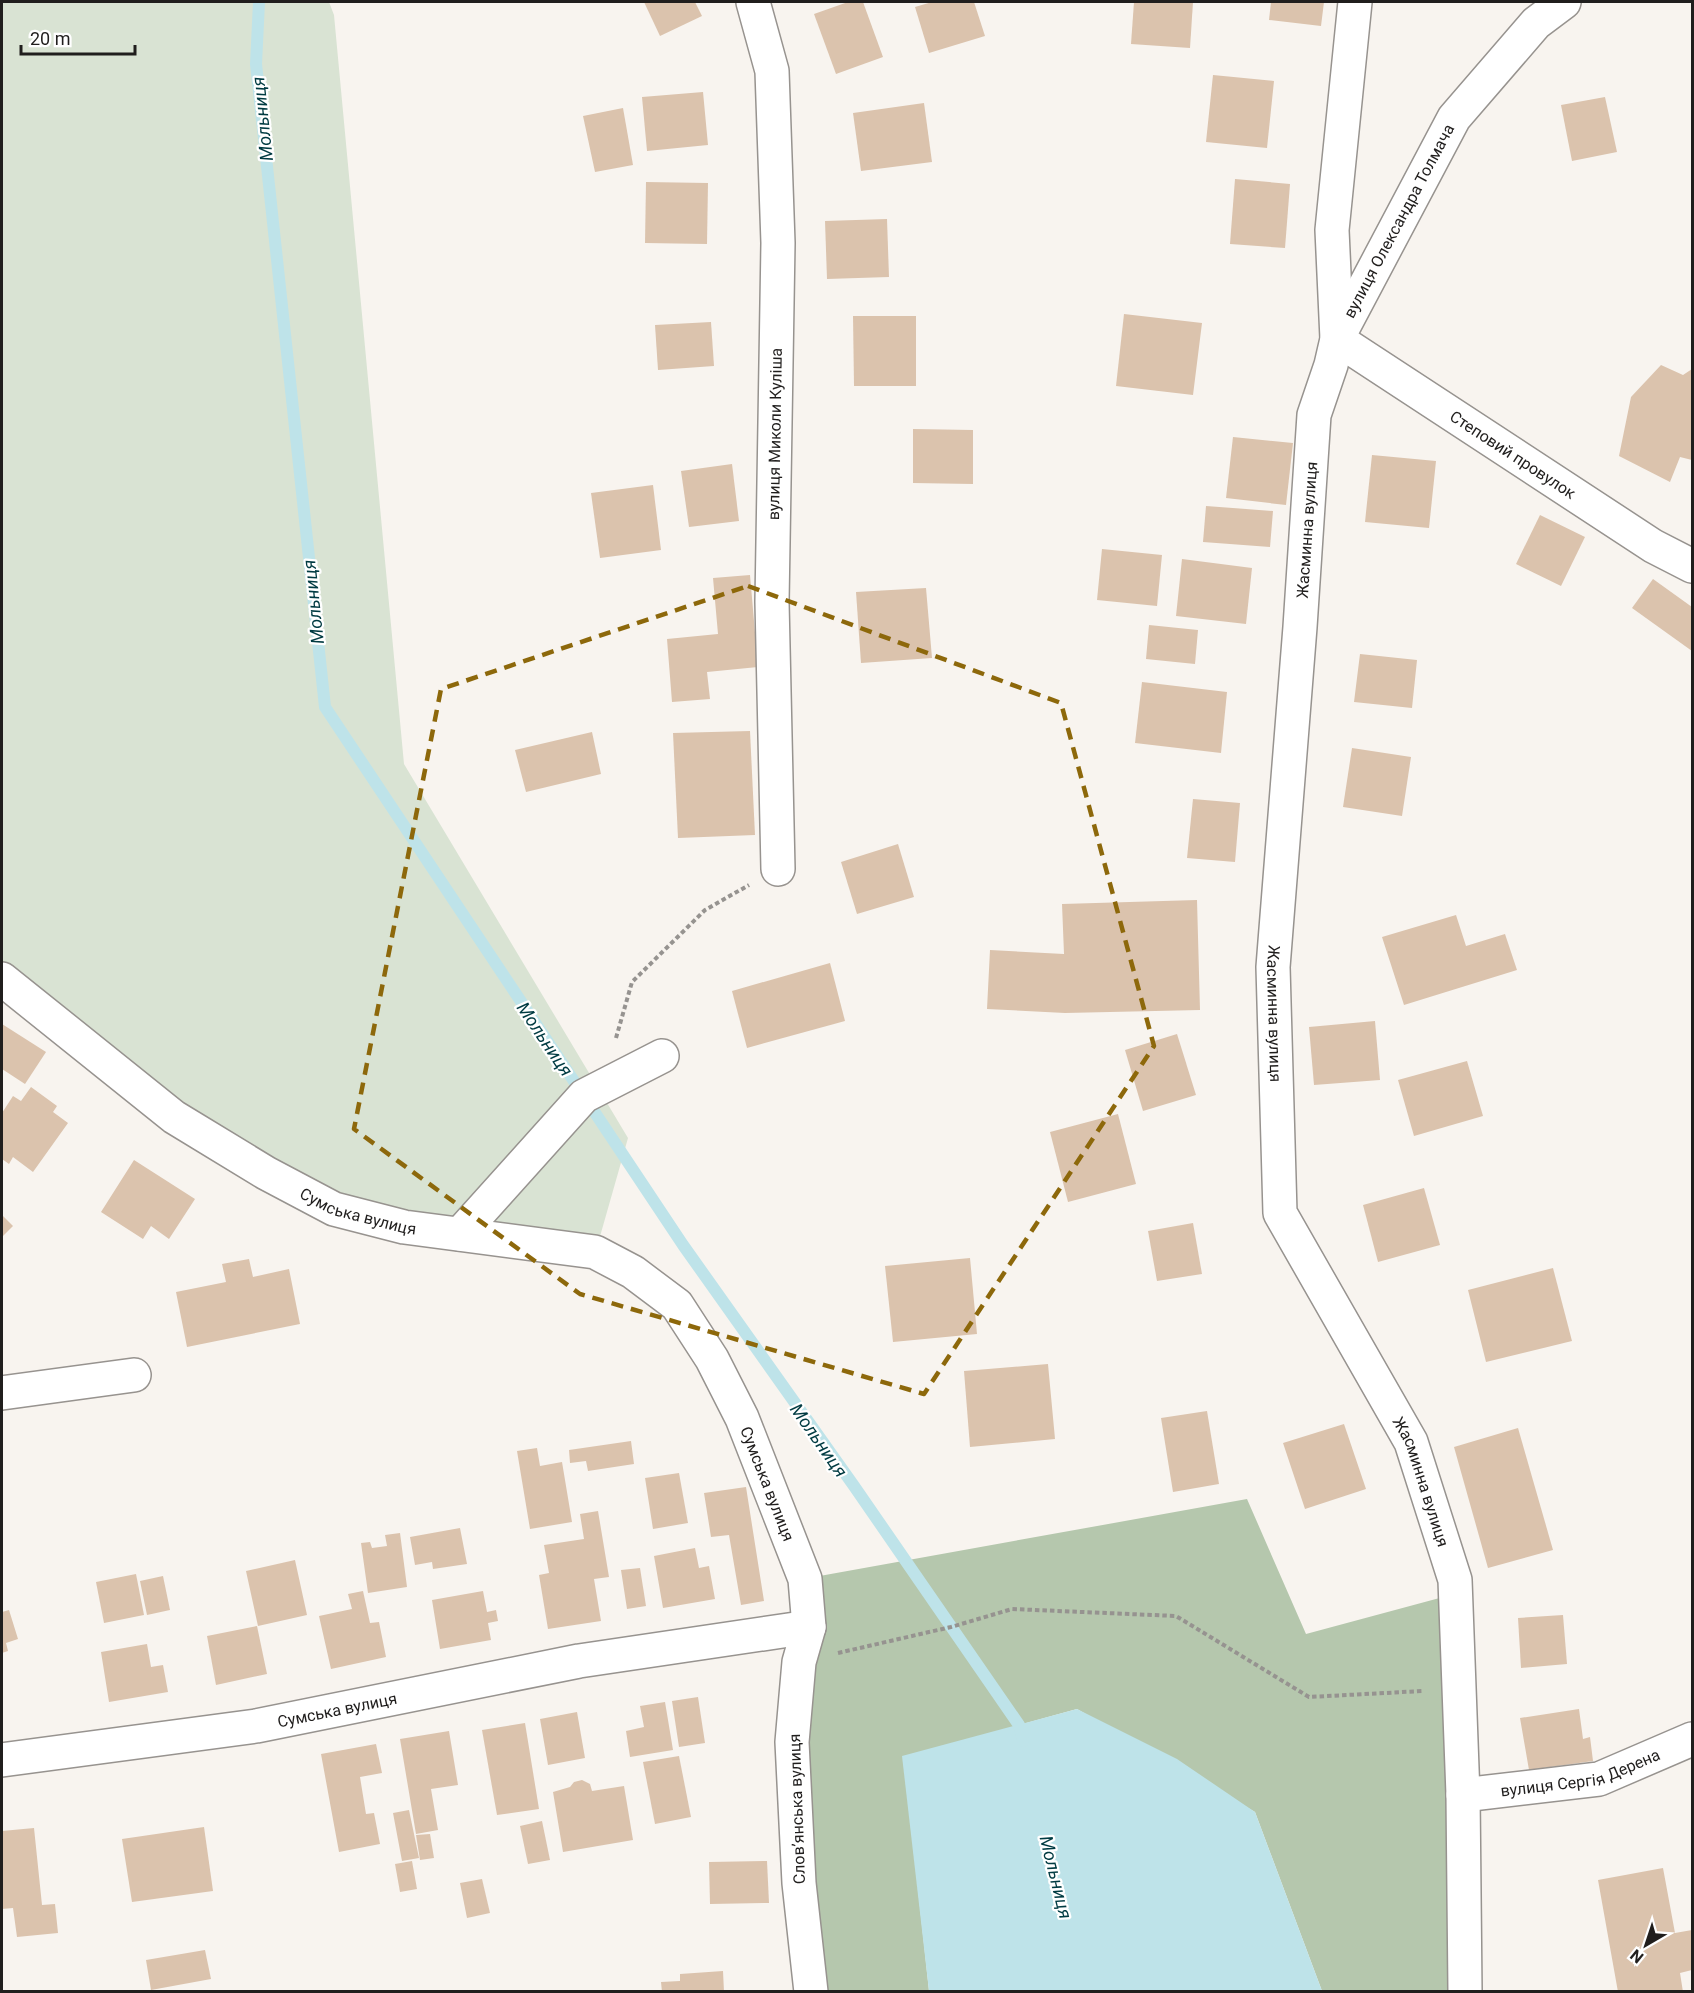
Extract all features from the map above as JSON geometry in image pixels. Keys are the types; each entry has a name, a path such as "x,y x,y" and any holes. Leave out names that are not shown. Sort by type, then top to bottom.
{"street":[{"name":"вулиця Миколи Куліша","path":"753,2 772,71 778,232 772,602 778,869"},
{"name":"Жасминна вулиця","path":"1355,2 1332,230 1337,339 1314,415 1274,967 1280,1213 1411,1442 1455,1580 1463,1795 1465,1992"},
{"name":"вулиця Олександра Толмача","path":"1337,339 1454,118 1536,23 1564,2"},
{"name":"Степовий провулок","path":"1337,339 1653,546 1692,566"},
{"name":"Сумська вулиця","path":"2,979 174,1117 266,1173 334,1209 405,1227 596,1252 633,1272 677,1305 712,1359 742,1418 805,1579 809,1627 579,1661 256,1726 2,1760"},
{"path":"460,1234 584,1096 662,1056"},
{"path":"2,1393 134,1375"},
{"name":"Словʼянська вулиця","path":"809,1627 799,1662 792,1742 799,1884 811,1992"},
{"name":"вулиця Сергія Дерена","path":"1463,1795 1599,1779 1692,1738"}],"path":[{"path":"601,1087 632,982 705,910 778,869"},
{"path":"799,1662 951,1627 1012,1609 1176,1616 1309,1697 1459,1689"}],"highlighted area":[{"path":"748,586 1061,703 1154,1046 924,1394 580,1294 354,1129 441,689"}],"green space":[{"path":"2,2 329,2 334,15 404,764 628,1138 595,1254 335,1210 2,980"},
{"path":"1247,1499 1306,1634 1447,1596 1468,1991 1322,1991 1255,1812 1077,1709 1019,1725 918,1889 929,1991 810,1991 803,1579"}],"water":[{"path":"1077,1709 1177,1759 1255,1812 1322,1991 929,1991 902,1756"}],"building":[{"path":"644,2 695,2 702,16 660,36"},
{"path":"848,2 863,2 883,57 836,74 814,14"},
{"path":"932,2 974,2 985,36 929,53 915,7"},
{"path":"1134,2 1193,2 1190,48 1131,44"},
{"path":"1271,2 1324,2 1321,26 1269,20"},
{"path":"1213,75 1274,81 1267,148 1206,142"},
{"path":"703,92 708,145 647,151 642,97"},
{"path":"1605,97 1617,152 1572,161 1561,105"},
{"path":"924,103 932,162 861,171 853,113"},
{"path":"623,108 633,165 595,172 583,116"},
{"path":"1235,179 1290,184 1285,248 1230,244"},
{"path":"646,182 708,183 707,244 645,243"},
{"path":"887,219 889,277 827,279 825,221"},
{"path":"1124,314 1202,323 1193,395 1116,386"},
{"path":"853,316 916,316 916,386 854,386"},
{"path":"711,322 714,366 658,370 655,325"},
{"path":"1661,365 1683,375 1692,369 1692,460 1680,457 1670,482 1619,456 1631,397"},
{"path":"913,429 973,430 973,484 913,483"},
{"path":"1233,437 1293,443 1286,505 1226,498"},
{"path":"1372,455 1436,461 1429,528 1365,522"},
{"path":"732,464 739,521 689,527 681,471"},
{"path":"653,485 661,550 600,558 591,493"},
{"path":"1206,506 1273,511 1270,547 1203,542"},
{"path":"1540,515 1585,537 1561,586 1516,564"},
{"path":"1102,549 1162,555 1157,606 1097,600"},
{"path":"1182,559 1252,568 1246,624 1176,616"},
{"path":"750,575 758,667 707,672 710,699 672,702 667,639 718,634 713,578"},
{"path":"1653,579 1692,607 1692,651 1632,608"},
{"path":"926,588 932,658 861,663 856,592"},
{"path":"1149,625 1198,630 1195,664 1146,659"},
{"path":"1360,654 1417,660 1412,708 1354,702"},
{"path":"1142,682 1227,692 1221,753 1135,743"},
{"path":"750,731 755,835 678,838 673,733"},
{"path":"592,732 601,774 526,792 515,750"},
{"path":"1352,748 1411,757 1402,816 1343,807"},
{"path":"1193,799 1240,803 1235,862 1187,858"},
{"path":"898,844 914,897 857,914 841,862"},
{"path":"1197,900 1200,1010 1065,1013 987,1009 990,950 1064,954 1062,904"},
{"path":"1456,915 1466,946 1505,934 1517,970 1404,1005 1382,937"},
{"path":"830,963 845,1021 747,1048 732,991"},
{"path":"1375,1021 1380,1080 1314,1085 1309,1027"},
{"path":"2,1024 46,1052 25,1084 2,1069"},
{"path":"1177,1034 1196,1095 1143,1111 1125,1050"},
{"path":"1467,1061 1483,1116 1414,1136 1398,1080"},
{"path":"31,1087 57,1106 53,1112 68,1123 33,1172 13,1157 9,1164 2,1159 2,1113 13,1096 21,1101"},
{"path":"1118,1114 1136,1184 1068,1202 1050,1132"},
{"path":"134,1160 195,1199 169,1239 151,1226 143,1239 101,1212"},
{"path":"1424,1188 1440,1245 1378,1262 1363,1205"},
{"path":"2,1215 13,1226 2,1237"},
{"path":"1193,1223 1202,1274 1157,1281 1148,1231"},
{"path":"970,1258 977,1334 893,1342 885,1266"},
{"path":"249,1259 253,1277 289,1269 300,1324 187,1347 176,1292 226,1282 222,1264"},
{"path":"1553,1268 1572,1341 1486,1362 1468,1290"},
{"path":"1048,1364 1055,1439 970,1447 964,1371"},
{"path":"1207,1411 1219,1484 1173,1492 1161,1418"},
{"path":"1344,1424 1366,1489 1305,1509 1283,1443"},
{"path":"1518,1428 1553,1550 1488,1568 1454,1447"},
{"path":"631,1441 634,1464 588,1471 586,1461 570,1463 569,1450"},
{"path":"537,1448 540,1466 562,1462 572,1522 530,1529 517,1451"},
{"path":"679,1473 688,1523 653,1529 645,1478"},
{"path":"746,1487 764,1601 741,1605 729,1535 711,1537 704,1493"},
{"path":"598,1511 609,1577 594,1579 601,1621 548,1629 539,1575 549,1573 544,1545 584,1539 580,1514"},
{"path":"460,1528 467,1564 433,1569 432,1562 415,1565 410,1537"},
{"path":"400,1533 407,1587 368,1593 361,1543 370,1542 372,1548 387,1546 385,1535"},
{"path":"695,1548 699,1568 709,1566 715,1599 663,1608 654,1556"},
{"path":"295,1560 307,1615 258,1626 246,1571"},
{"path":"640,1568 646,1606 627,1609 621,1570"},
{"path":"136,1574 144,1615 104,1623 96,1582"},
{"path":"163,1576 170,1610 147,1615 140,1581"},
{"path":"363,1591 370,1623 379,1622 386,1657 331,1669 319,1616 352,1609 348,1594"},
{"path":"483,1591 487,1612 496,1610 498,1621 488,1623 491,1640 440,1649 432,1600"},
{"path":"9,1610 18,1639 6,1643 8,1651 2,1653 2,1612"},
{"path":"1563,1615 1567,1664 1521,1668 1518,1618"},
{"path":"257,1626 267,1674 216,1685 207,1636"},
{"path":"147,1644 151,1667 163,1665 168,1692 109,1702 101,1652"},
{"path":"698,1697 705,1743 679,1747 672,1701"},
{"path":"665,1702 673,1750 630,1757 626,1731 644,1727 640,1706"},
{"path":"1579,1709 1583,1739 1590,1737 1593,1761 1529,1770 1520,1718"},
{"path":"577,1712 585,1758 548,1765 540,1719"},
{"path":"525,1723 539,1809 497,1815 482,1730"},
{"path":"449,1731 458,1785 431,1789 438,1830 416,1834 400,1739"},
{"path":"376,1744 382,1773 360,1777 366,1814 374,1813 380,1844 339,1852 321,1754"},
{"path":"679,1756 691,1817 655,1824 643,1762"},
{"path":"582,1780 590,1784 592,1791 624,1786 633,1840 563,1852 553,1792 570,1787 574,1782"},
{"path":"409,1810 419,1858 402,1861 393,1813"},
{"path":"542,1821 550,1860 528,1864 520,1826"},
{"path":"204,1827 213,1891 132,1902 122,1839"},
{"path":"34,1828 42,1905 55,1904 58,1933 17,1937 13,1908 2,1909 2,1831"},
{"path":"430,1834 434,1858 420,1860 416,1835"},
{"path":"412,1861 417,1889 400,1892 395,1864"},
{"path":"767,1861 769,1903 710,1904 709,1862"},
{"path":"1663,1868 1675,1933 1692,1930 1692,1970 1680,1973 1683,1992 1618,1992 1598,1880"},
{"path":"482,1879 490,1913 467,1918 460,1883"},
{"path":"205,1950 211,1979 151,1990 146,1960"},
{"path":"723,1971 724,1992 662,1992 661,1982 680,1981 680,1974"}],"waterway":[{"name":"Мольниця","path":"259,2 256,64 325,707 683,1245 854,1486 1019,1725 1023,1741"}]}
